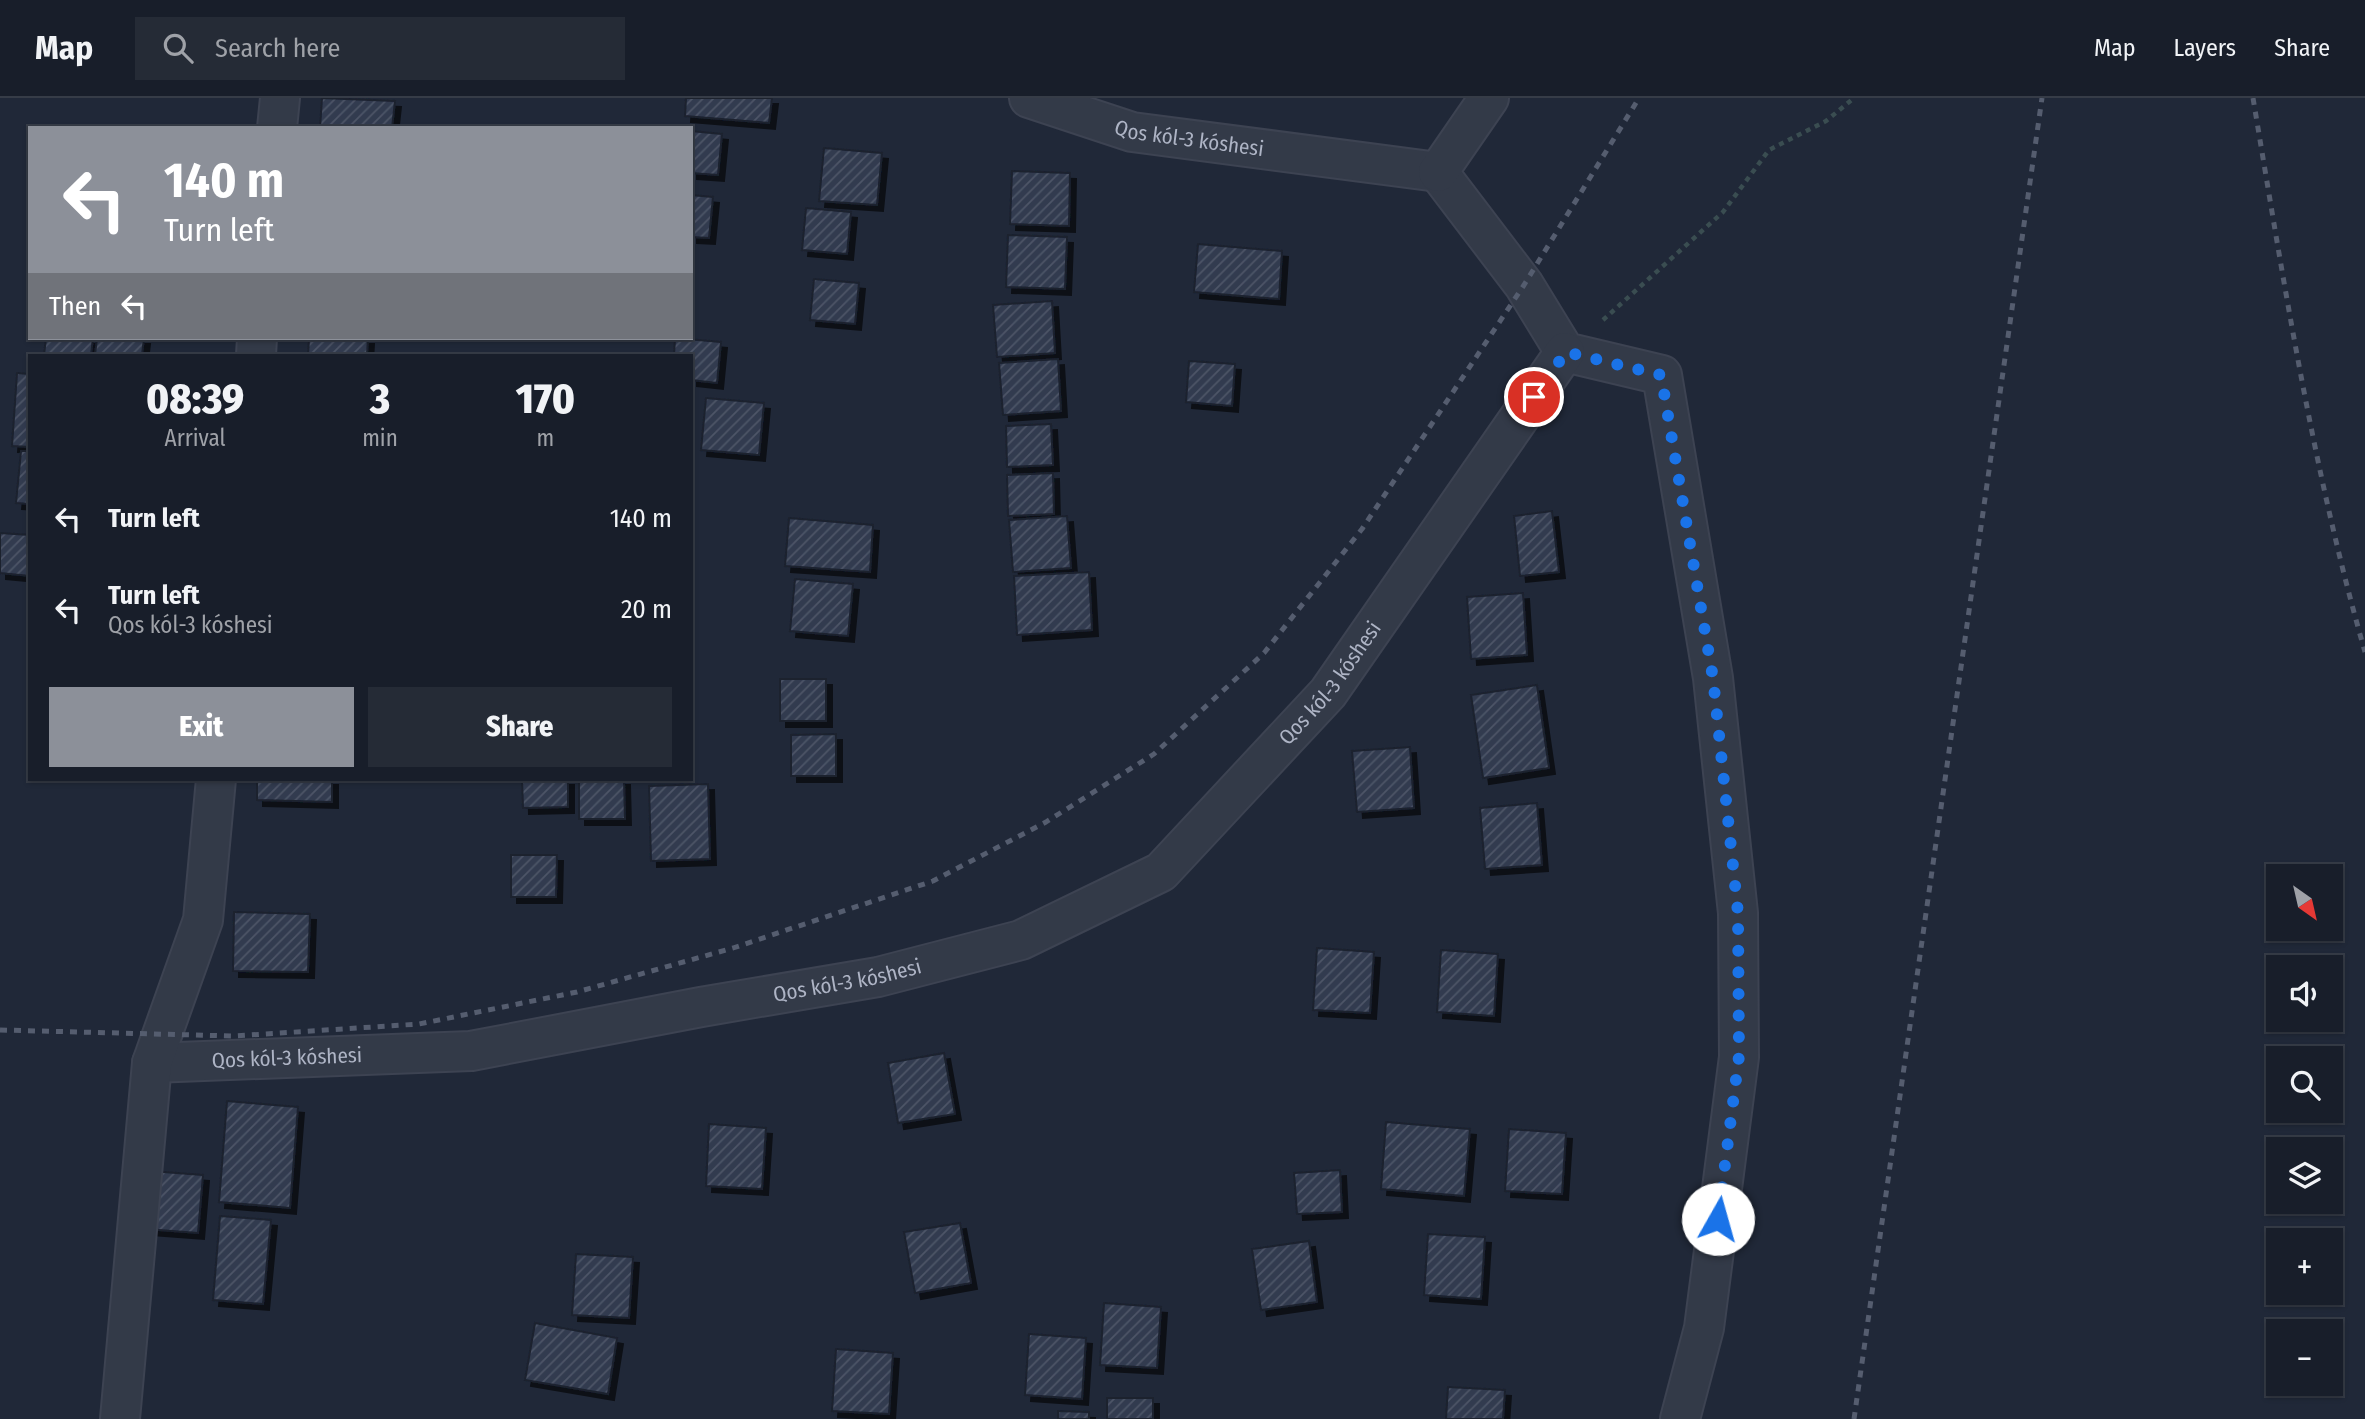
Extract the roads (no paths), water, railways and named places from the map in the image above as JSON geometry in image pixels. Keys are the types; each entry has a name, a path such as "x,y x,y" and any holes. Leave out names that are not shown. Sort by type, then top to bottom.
{"street":[{"path":"277,126 280,98"},
{"name":"Qos kól-3 kóshesi","path":"1029,98 1132,132 1438,173"},
{"path":"1489,98 1438,173 1524,285 1566,352 1661,375 1713,678 1737,900 1739,1056 1704,1328 1680,1419"},
{"name":"Qos kól-3 kóshesi","path":"152,1063 471,1051 702,1007 878,978 1021,940 1161,872 1328,693 1566,352"},
{"path":"120,1419 152,1063 203,920 216,781"}],"railway":[{"path":"0,1030 234,1036 419,1024 577,992 733,948 933,881 1046,822 1154,754 1264,653 1362,529 1524,285 1639,98"},
{"path":"1854,1419 2042,98"},
{"path":"2253,98 2288,307 2315,446 2365,652"}]}
